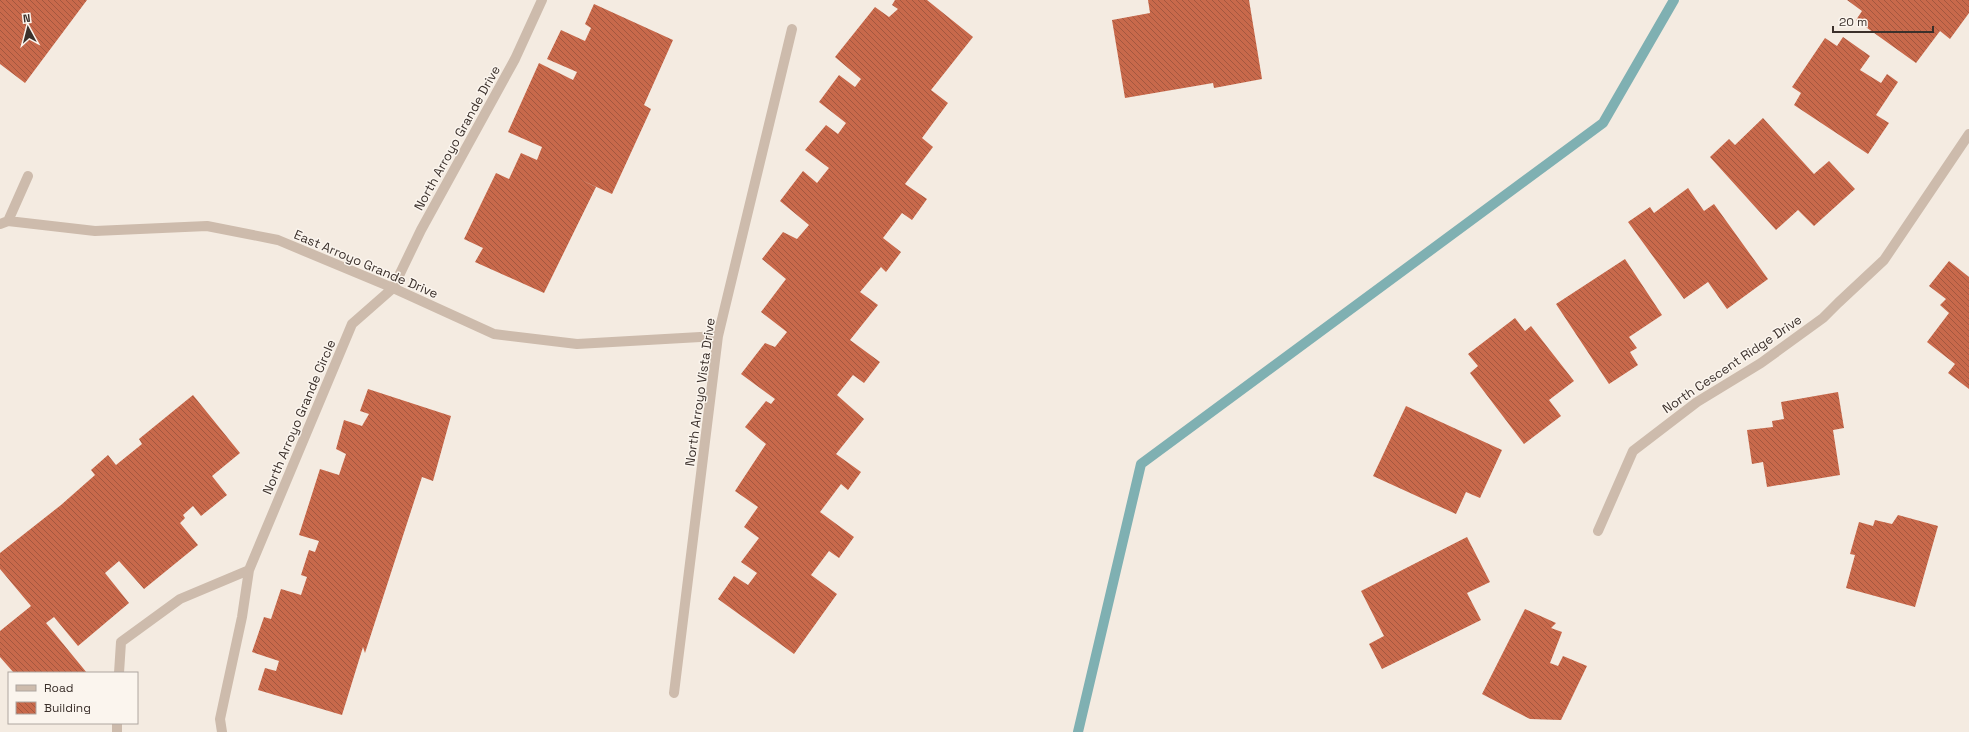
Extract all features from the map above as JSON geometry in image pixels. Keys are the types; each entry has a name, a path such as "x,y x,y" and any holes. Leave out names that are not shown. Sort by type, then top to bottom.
{"street":[{"name":"North Arroyo Grande Drive","path":"393,288 421,230 515,59 542,0"},
{"name":"North Arroyo Vista Drive","path":"674,694 718,336 792,29"},
{"name":"North Cescent Ridge Drive","path":"1598,531 1633,451 1697,402 1761,363 1822,318 1878,266 1884,260 1969,134"},
{"path":"4,223 28,176"},
{"name":"East Arroyo Grande Drive","path":"4,223 95,230 207,226 278,240 393,288 494,334 577,344 718,336"},
{"name":"North Arroyo Grande Circle","path":"222,732 220,719 242,617 249,570 352,324 393,288"},
{"path":"119,672 121,642 180,599 249,570"}],"building":[{"path":"0,0 87,0 25,83 0,64"},
{"path":"895,0 927,0 973,37 931,90 948,103 922,138 933,147 905,184 927,199 912,220 902,213 883,238 901,252 886,272 881,267 860,292 878,305 850,340 880,362 864,383 853,375 837,395 864,419 836,454 861,472 848,490 841,484 820,512 854,537 839,558 829,551 811,575 837,594 794,654 718,599 734,576 748,585 757,573 741,562 759,538 744,527 758,507 735,491 766,444 745,427 766,401 771,404 775,399 741,374 765,343 775,347 787,332 761,312 786,279 762,259 783,232 797,239 809,225 780,201 803,171 817,183 829,168 805,150 826,125 838,134 846,123 819,102 839,75 855,87 861,79 835,57 875,7 889,17 898,9 892,5"},
{"path":"1148,0 1249,0 1262,79 1214,88 1213,83 1125,98 1112,20 1150,13"},
{"path":"1847,0 1969,0 1969,13 1950,39 1940,31 1916,63 1856,20 1862,11"},
{"path":"594,4 673,40 644,105 651,109 612,194 579,179 596,187 544,293 475,262 483,248 464,239 496,173 509,179 521,153 537,160 542,147 508,132 539,63 573,80 577,72 547,59 561,30 585,41 591,28 585,24"},
{"path":"1843,37 1870,56 1860,70 1881,83 1887,74 1898,82 1876,115 1889,123 1868,154 1794,105 1801,93 1792,87 1825,38 1837,46"},
{"path":"1763,118 1814,174 1829,161 1855,189 1814,226 1798,210 1776,230 1710,157 1729,139 1735,145"},
{"path":"1688,188 1704,211 1714,204 1768,279 1727,309 1708,282 1684,299 1628,222 1650,207 1654,213"},
{"path":"1625,259 1662,315 1629,337 1637,348 1630,352 1638,365 1609,384 1556,304"},
{"path":"1949,261 1969,277 1969,389 1948,373 1955,364 1927,342 1949,313 1940,305 1946,299 1929,286"},
{"path":"1515,318 1525,331 1531,326 1574,381 1549,400 1561,416 1524,444 1470,373 1478,366 1468,354"},
{"path":"368,389 451,416 433,481 422,477 365,653 363,647 342,715 258,690 265,668 276,671 279,661 252,652 264,617 271,619 281,589 301,595 307,577 301,575 309,550 315,552 319,541 299,535 320,469 339,475 346,454 336,449 344,420 362,426 369,414 360,411"},
{"path":"1838,392 1844,428 1833,430 1840,475 1767,487 1763,462 1752,464 1747,430 1773,427 1772,421 1784,419 1781,402"},
{"path":"193,395 240,453 212,476 227,495 201,516 193,506 183,515 185,518 180,523 198,545 144,589 119,561 105,573 129,603 78,646 54,617 46,623 86,672 13,672 0,657 0,631 31,606 0,569 0,553 61,505 95,475 91,470 108,455 116,465 142,444 139,439"},
{"path":"1406,406 1502,450 1480,498 1466,492 1456,514 1373,476"},
{"path":"1898,515 1938,526 1915,607 1846,588 1855,555 1850,554 1859,522 1873,526 1875,520 1892,524"},
{"path":"1467,537 1490,582 1467,593 1481,620 1382,669 1369,644 1384,636 1361,591"},
{"path":"1525,609 1556,623 1551,628 1562,632 1550,663 1558,666 1563,656 1587,666 1561,720 1530,719 1482,694"}],"waterway":[{"path":"1078,732 1141,464 1603,123 1674,0"}]}
